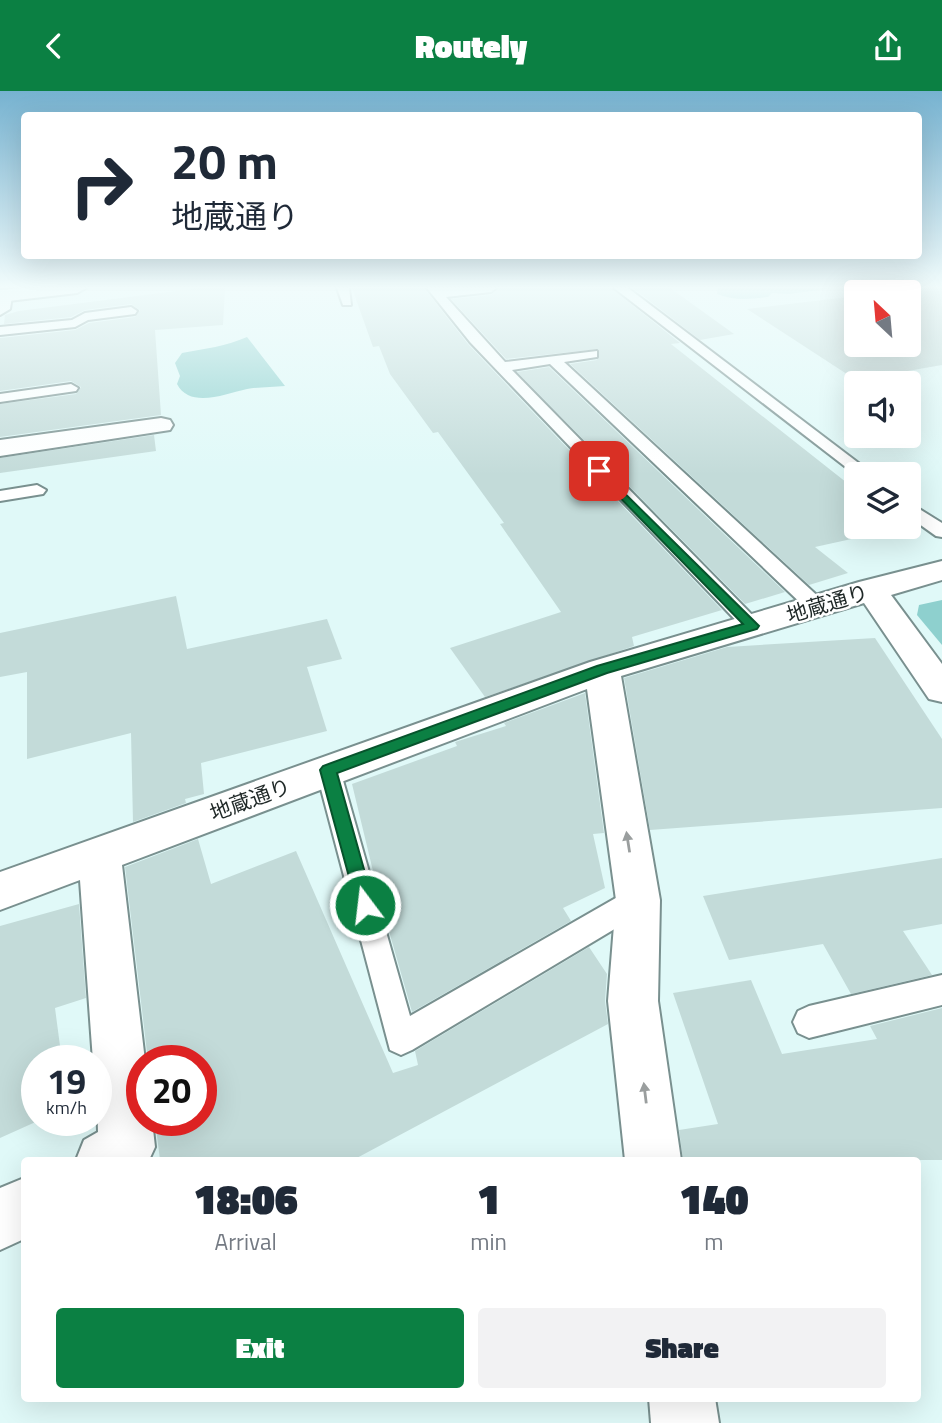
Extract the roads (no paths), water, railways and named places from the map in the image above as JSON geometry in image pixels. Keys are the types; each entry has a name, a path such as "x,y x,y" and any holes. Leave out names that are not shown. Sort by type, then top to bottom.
{"street":[{"path":"0,448 161,425"},
{"name":"地蔵通り","path":"0,891 602,670 942,570"},
{"path":"870,589 942,690"},
{"path":"602,670 638,900 634,1001 653,1157"},
{"path":"99,854 127,1147 109,1157"},
{"path":"0,1221 21,1208"},
{"path":"682,1402 685,1423"}],"lane":[{"path":"487,350 752,626"},
{"path":"702,350 849,462"},
{"path":"502,367 592,354"},
{"path":"554,360 816,606"},
{"path":"0,398 71,388"},
{"path":"0,496 37,490"},
{"path":"921,517 942,532"},
{"path":"328,770 401,1039 638,900"},
{"path":"809,1022 942,990"}]}
